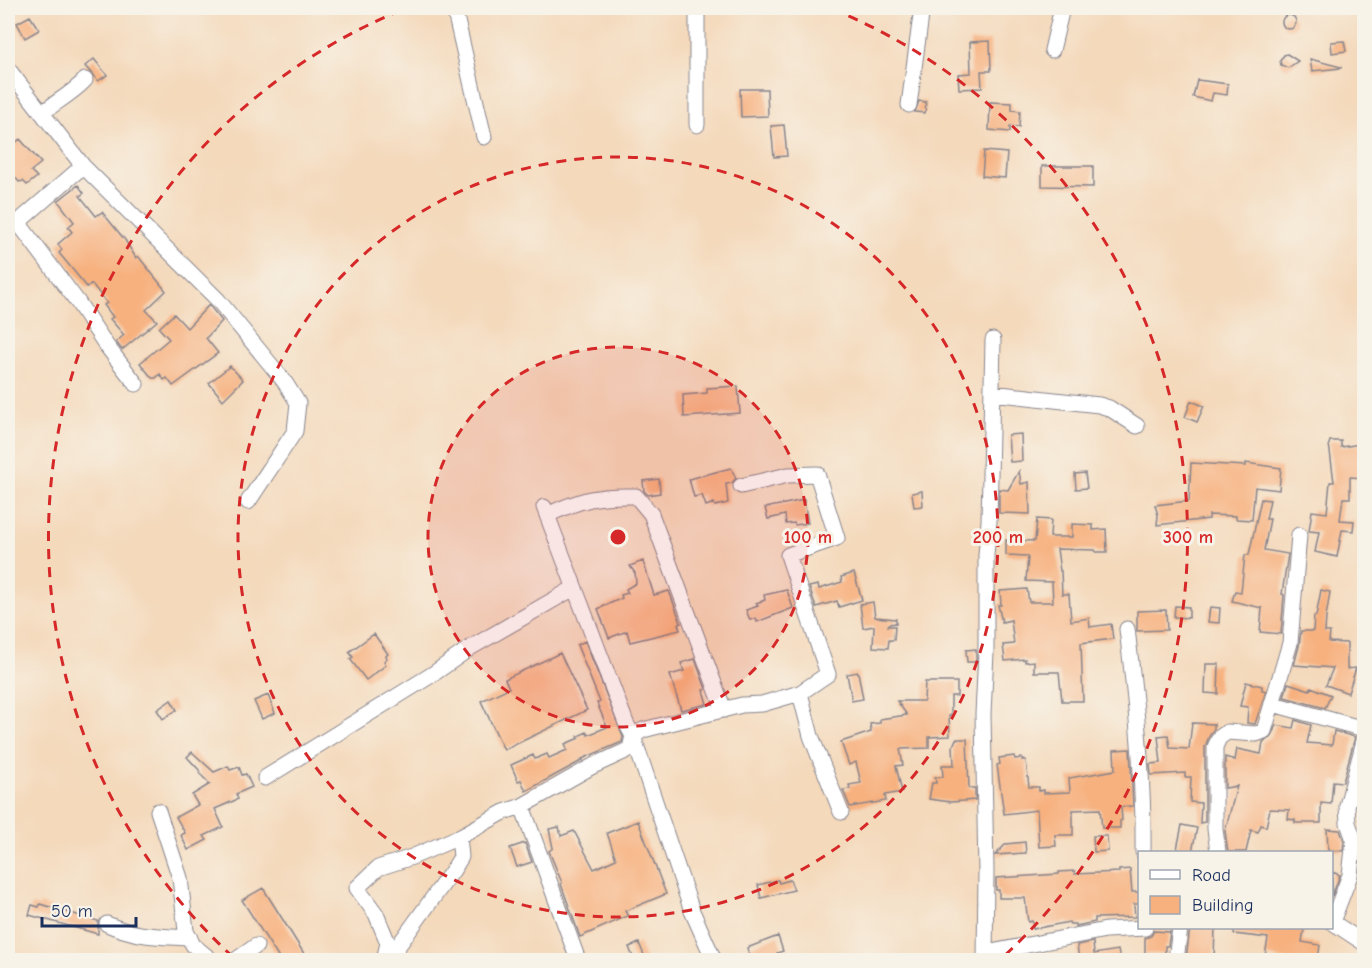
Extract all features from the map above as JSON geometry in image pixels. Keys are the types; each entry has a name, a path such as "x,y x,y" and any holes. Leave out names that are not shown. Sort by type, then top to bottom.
{"street":[{"path":"454,8 484,137"},
{"path":"697,8 697,125"},
{"path":"909,105 922,8"},
{"path":"1052,50 1062,8"},
{"path":"8,69 83,166 218,300 284,381 298,403 295,431 248,502"},
{"path":"42,113 58,100 76,90 85,80"},
{"path":"83,166 23,218 20,225 136,384"},
{"path":"993,340 983,714 986,957 1106,930 1138,928"},
{"path":"992,393 1099,405 1109,408 1137,426"},
{"path":"386,960 388,943 375,915 357,888 378,868 412,857 459,837 504,812 522,807 591,767 630,749 633,736 643,730 742,705 762,704 800,693 828,674 788,555 837,538 817,474 788,475 741,486"},
{"path":"714,960 692,911 633,736 545,511 610,495 636,496 651,514 723,710"},
{"path":"1218,851 1215,829 1215,747 1227,732 1261,734 1264,731 1290,643 1299,535"},
{"path":"265,778 471,648 574,588"},
{"path":"1127,629 1141,756 1144,804 1143,851"},
{"path":"800,693 811,736 841,812"},
{"path":"1273,704 1365,729"},
{"path":"1333,919 1350,875 1354,840 1348,823 1347,806 1365,741"},
{"path":"522,807 578,960"},
{"path":"158,811 180,878 186,931 193,945 211,960"},
{"path":"386,960 453,870 461,856 459,837"},
{"path":"1333,923 1365,943"},
{"path":"107,924 124,932 143,936 189,938"},
{"path":"1176,960 1180,929"},
{"path":"236,960 256,946"}],"building":[{"path":"1289,15 1294,17 1296,22 1294,27 1289,29 1284,27 1282,22 1284,17"},
{"path":"30,16 39,30 25,38 17,23"},
{"path":"990,41 991,71 981,71 982,88 959,89 958,74 971,73 970,42"},
{"path":"1344,41 1346,51 1332,53 1331,42"},
{"path":"1287,54 1298,61 1288,68 1281,65 1280,61"},
{"path":"94,59 107,75 98,81 85,66"},
{"path":"1310,59 1341,67 1341,68 1312,71"},
{"path":"1197,80 1228,84 1227,95 1213,93 1211,101 1193,97"},
{"path":"740,89 767,89 768,116 741,117"},
{"path":"919,101 926,102 925,113 915,112"},
{"path":"990,102 1012,103 1012,110 1020,111 1019,127 1010,126 1010,132 989,130"},
{"path":"784,125 787,156 774,157 771,126"},
{"path":"20,139 41,163 31,171 37,177 27,185 23,181 19,182 8,168 8,149"},
{"path":"984,151 1007,153 1005,178 982,176"},
{"path":"1042,166 1093,166 1093,187 1042,186"},
{"path":"78,185 84,193 80,196 96,216 102,212 125,240 136,258 138,256 166,291 146,310 157,321 122,350 116,342 124,335 110,319 113,317 104,305 107,303 92,284 87,287 59,253 62,250 58,244 72,232 68,227 74,222 58,201"},
{"path":"209,305 222,321 206,338 218,353 173,386 167,378 164,380 160,374 152,378 140,363 169,339 159,328 174,314 187,328"},
{"path":"230,366 243,380 223,400 209,383"},
{"path":"738,386 740,413 684,417 683,395 707,393 707,388"},
{"path":"1191,401 1204,406 1197,422 1185,417"},
{"path":"1021,434 1022,461 1010,462 1008,435"},
{"path":"1330,441 1341,441 1341,447 1360,444 1364,478 1350,477 1350,498 1343,498 1340,520 1354,521 1353,531 1342,530 1337,557 1315,552 1319,532 1309,531 1312,511 1327,513 1330,482 1334,482"},
{"path":"1191,463 1246,466 1246,463 1281,468 1279,490 1255,487 1252,520 1236,519 1236,516 1209,515 1209,519 1157,525 1158,515 1155,505 1189,501"},
{"path":"731,468 736,478 732,483 726,484 728,503 715,506 714,503 706,506 702,495 694,497 689,479"},
{"path":"1019,471 1021,484 1029,482 1030,514 999,513 999,489 1008,490"},
{"path":"1085,473 1087,488 1076,489 1075,474"},
{"path":"659,479 660,493 648,495 644,491 643,481"},
{"path":"922,491 923,506 914,507 912,493"},
{"path":"1261,499 1270,500 1266,519 1270,519 1264,550 1288,554 1282,594 1284,595 1281,634 1260,632 1262,608 1232,601 1235,591 1241,592 1245,555 1249,555"},
{"path":"804,500 808,523 786,524 785,515 768,519 765,508"},
{"path":"1037,519 1051,520 1050,537 1072,537 1072,524 1093,525 1093,530 1106,529 1107,552 1057,549 1062,594 1069,594 1071,621 1089,618 1090,627 1111,624 1113,639 1081,643 1083,701 1062,701 1059,672 1034,672 1034,661 1025,662 1025,659 1005,661 1003,645 1014,644 1011,620 1002,622 998,605 1001,605 1000,591 1027,589 1029,602 1053,602 1052,582 1026,581 1028,556 1006,555 1006,540 1035,541"},
{"path":"643,561 654,595 669,591 681,623 678,624 680,630 630,642 627,631 609,638 598,609 628,593 626,589 636,583 635,573 630,566"},
{"path":"854,573 862,600 839,607 837,601 816,607 809,587 818,585 819,589 842,582 841,577"},
{"path":"787,590 793,608 757,622 756,618 750,620 746,610 758,606 756,603 765,600 764,595"},
{"path":"1321,590 1330,592 1325,632 1330,632 1329,642 1347,643 1347,669 1356,668 1348,693 1326,685 1333,668 1294,665 1301,631 1313,631 1314,616 1316,616"},
{"path":"873,602 875,617 896,619 896,623 888,626 895,626 894,640 889,640 888,648 873,647 874,626 863,628 860,604"},
{"path":"1175,606 1189,607 1189,618 1174,617"},
{"path":"1210,607 1220,608 1219,623 1208,622"},
{"path":"1166,610 1167,630 1137,631 1137,611"},
{"path":"374,634 388,654 384,661 386,665 366,680 350,659 353,657 349,652"},
{"path":"585,641 623,737 622,742 582,759 526,791 521,780 518,781 511,765 533,755 535,759 547,754 549,758 567,750 565,744 579,738 578,736 587,732 588,735 607,727 597,703 600,702 577,645"},
{"path":"976,649 976,662 967,662 966,650"},
{"path":"560,653 587,710 504,750 481,701 509,688 505,679"},
{"path":"695,659 706,689 703,690 707,704 681,710 670,675 684,671 681,663"},
{"path":"1206,664 1219,664 1218,694 1205,693"},
{"path":"858,672 863,699 852,701 847,674"},
{"path":"925,682 957,682 957,696 951,696 950,736 929,737 929,748 900,749 903,765 896,766 902,792 885,795 886,801 850,807 843,790 850,789 849,785 861,783 856,762 849,765 841,742 871,732 870,724 880,723 880,719 907,715 897,701 924,701"},
{"path":"1246,682 1262,686 1262,690 1266,691 1255,724 1247,723 1248,707 1240,706"},
{"path":"1288,683 1310,690 1311,687 1331,695 1325,708 1284,697"},
{"path":"268,695 275,713 262,719 254,701"},
{"path":"171,700 177,710 163,719 157,710"},
{"path":"1295,720 1311,725 1307,743 1332,745 1334,731 1355,737 1343,782 1333,781 1331,804 1321,803 1321,823 1295,823 1295,820 1288,819 1289,810 1270,809 1266,827 1261,825 1258,832 1251,830 1246,851 1228,851 1225,831 1237,786 1225,788 1225,757 1235,760 1237,749 1261,754 1263,742 1271,737 1276,725 1293,728"},
{"path":"1192,723 1214,724 1214,729 1205,747 1205,822 1200,823 1201,803 1190,802 1191,777 1185,777 1185,773 1151,775 1150,764 1161,763 1158,736 1168,735 1170,748 1189,749"},
{"path":"956,739 967,739 969,788 975,788 975,800 951,802 929,799 932,783 936,783 935,777 943,777 942,765 954,765 953,746"},
{"path":"1130,749 1133,806 1121,807 1120,828 1102,828 1100,809 1073,810 1073,835 1055,835 1056,846 1039,847 1037,810 1004,814 997,765 1000,764 999,758 1014,756 1015,759 1026,760 1029,787 1039,787 1039,791 1044,790 1044,793 1070,792 1069,778 1115,770 1114,750"},
{"path":"192,752 214,772 228,766 230,770 239,767 242,775 246,774 252,787 236,794 238,799 215,809 223,827 204,836 207,840 188,850 181,835 185,833 176,817 198,805 192,795 210,784 187,757"},
{"path":"638,821 666,894 625,911 628,916 580,937 549,851 553,848 549,829 559,827 561,836 574,831 594,869 616,859 607,833"},
{"path":"1182,825 1197,828 1192,851 1177,849"},
{"path":"1327,829 1340,830 1344,841 1343,851 1328,850"},
{"path":"1093,836 1107,836 1108,851 1094,852"},
{"path":"1025,842 1026,853 995,855 1006,844"},
{"path":"525,843 532,862 517,867 510,848"},
{"path":"1130,869 1132,892 1138,892 1138,904 1134,904 1135,917 1095,918 1095,922 1076,926 1069,922 1033,929 1032,921 1028,922 1025,898 999,898 999,890 996,890 996,878 1075,871 1075,874 1119,872 1119,870"},
{"path":"1333,872 1340,875 1333,893"},
{"path":"778,880 779,883 790,880 794,890 761,898 758,885"},
{"path":"263,888 308,960 280,960 242,900"},
{"path":"40,904 98,921 98,934 29,915 32,905 39,907"},
{"path":"1190,929 1215,929 1214,959 1186,960"},
{"path":"1234,929 1304,929 1302,942 1320,945 1318,960 1285,960 1265,956 1268,938 1234,934"},
{"path":"1154,931 1170,932 1165,954 1145,954 1145,938 1151,936"},
{"path":"778,936 783,951 777,953 778,957 768,960 751,960 747,948"},
{"path":"1093,942 1094,954 1118,950 1120,960 1079,960 1077,945"},
{"path":"639,943 646,960 634,960 629,947"}]}
